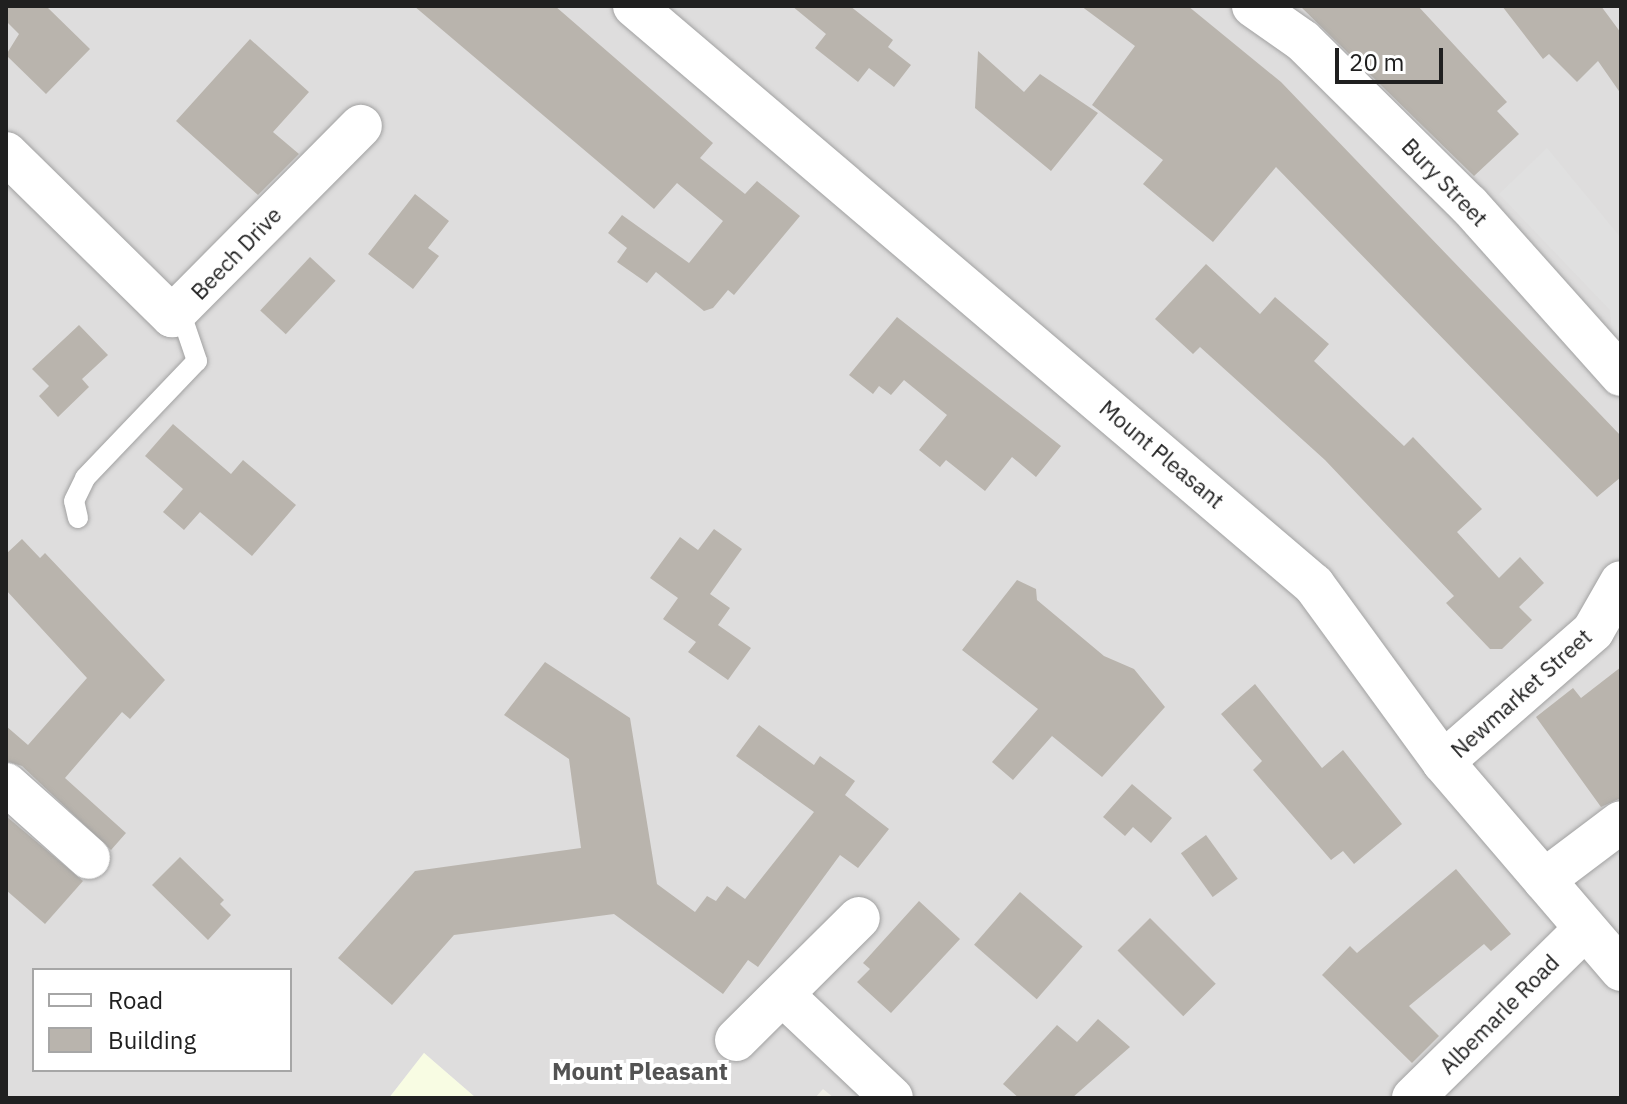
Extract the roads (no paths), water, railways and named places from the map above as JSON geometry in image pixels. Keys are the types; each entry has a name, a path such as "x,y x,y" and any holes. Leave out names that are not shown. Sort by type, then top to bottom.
{"street":[{"name":"Mount Pleasant","path":"634,6 1282,554 1342,618 1443,762 1621,970"},
{"name":"Bury Street","path":"1253,6 1303,41 1469,205 1621,375"},
{"name":"Beech Drive","path":"6,153 172,316 361,126"},
{"name":"Newmarket Street","path":"1443,762 1593,631 1621,582"},
{"path":"6,784 89,858"},
{"path":"1544,880 1621,822"},
{"path":"736,1040 859,918"},
{"name":"Albemarle Road","path":"1413,1098 1584,930"},
{"path":"783,995 892,1098"}],"lane":[{"path":"78,518 74,501 85,478 197,361 180,311"}],"district":[{"name":"Mount Pleasant","path":"640,1072"}]}
